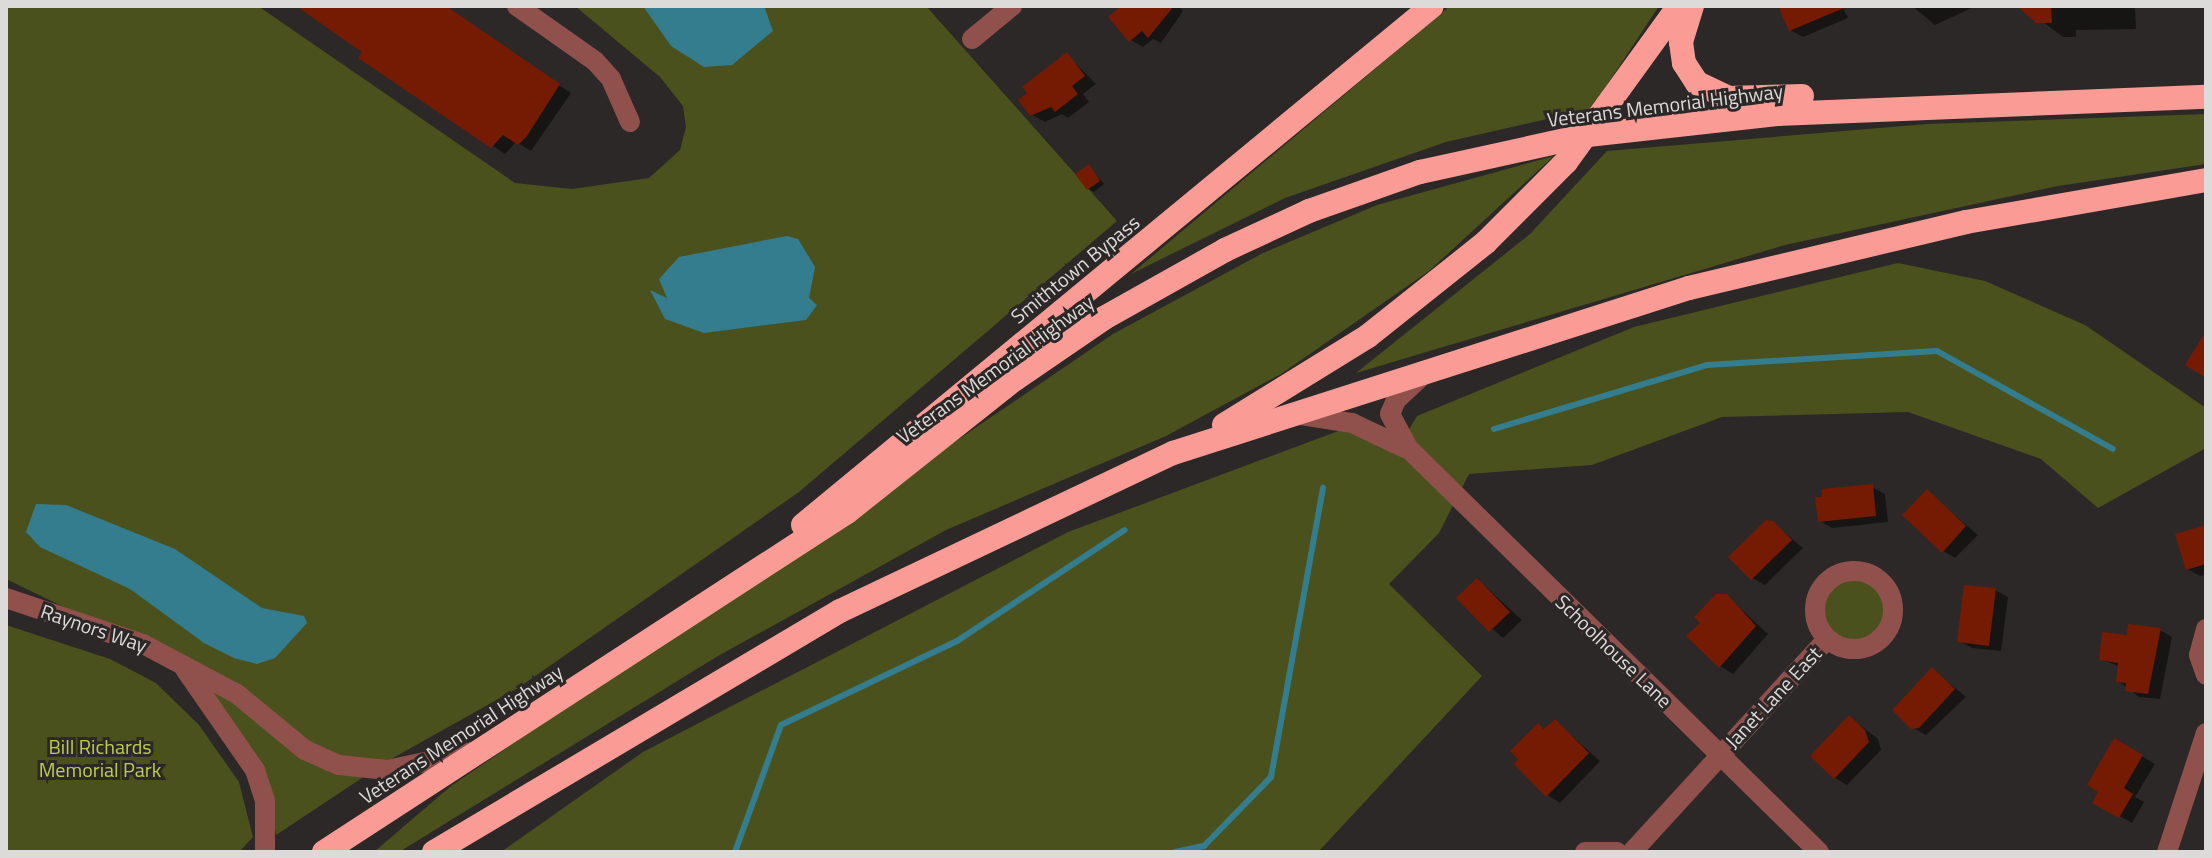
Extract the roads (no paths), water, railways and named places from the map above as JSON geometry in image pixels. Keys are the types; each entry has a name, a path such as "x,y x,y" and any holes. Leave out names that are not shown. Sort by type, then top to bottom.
{"highway":[{"name":"Smithtown Bypass","path":"749,571 1432,6"},
{"path":"434,852 840,611 1173,453 1312,374 1423,295 1517,214 1588,135 1679,6"},
{"path":"1692,6 1681,42 1684,63 1697,83 1718,95 1756,99 1901,92 1983,105"},
{"name":"Veterans Memorial Highway","path":"324,852 749,571 847,512 1076,336 1195,265 1358,192 1476,158 1588,135 1746,116 2206,97"},
{"path":"1173,453 1624,306 1841,249 2072,201 2206,180"}],"street":[{"path":"517,6 595,61 611,79 630,122"},
{"path":"972,39 1012,6"},
{"name":"Schoolhouse Lane","path":"1436,365 1392,406 1391,421 1409,449 1819,852"},
{"name":"Schoolhouse Lane","path":"1292,413 1352,423 1409,449"},
{"name":"Raynors Way","path":"6,598 143,644 237,694 305,750 339,765 387,770 478,751"},
{"path":"2206,629 2199,655 2206,675"},
{"name":"Janet Lane East","path":"1632,852 1827,639"},
{"name":"Raynors Way","path":"180,663 255,770 265,800 265,852"},
{"path":"2167,852 2206,733"},
{"path":"1585,852 1617,852"}],"water":[{"path":"643,6 764,6 773,31 732,65 704,67 671,46"},
{"path":"787,236 798,239 815,267 809,298 817,305 806,320 704,333 665,319 650,290 667,298 659,279 679,257"},
{"path":"36,504 66,505 175,549 262,608 304,616 307,623 275,658 257,664 234,658 204,643 130,589 40,547 26,532"}],"waterway":[{"path":"1494,429 1707,365 1937,351 2113,449"},
{"path":"1175,852 1204,846 1271,777 1323,488"},
{"path":"735,852 781,725 957,641 1125,530"}],"park label":[{"name":"Bill Richards Memorial Park","path":"100,758"}]}
